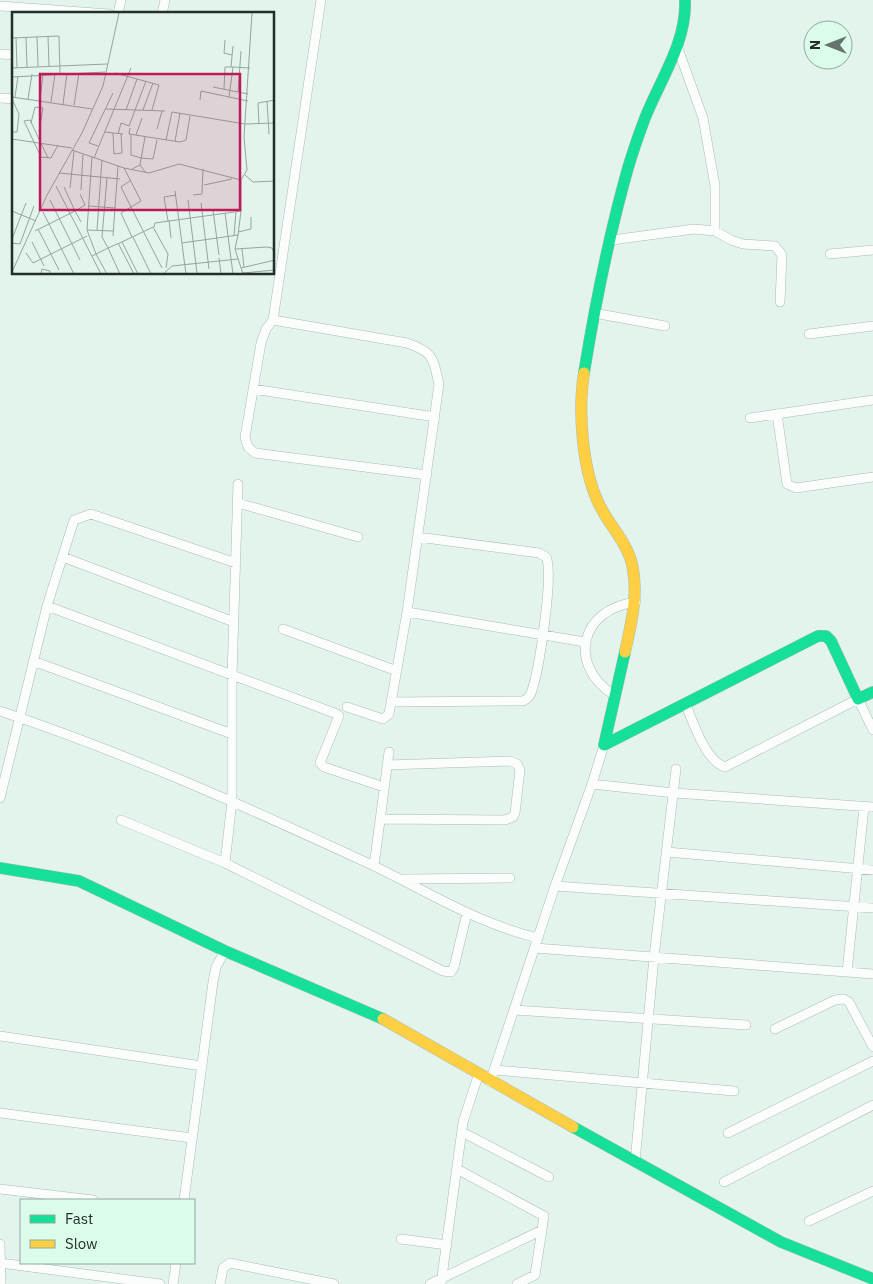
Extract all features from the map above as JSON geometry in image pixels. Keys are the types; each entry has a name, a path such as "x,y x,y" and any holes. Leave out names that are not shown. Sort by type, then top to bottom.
{"street":[{"path":"321,0 274,315 261,343 245,438 248,447 255,453 428,475"},
{"path":"490,1082 604,745 636,602 633,568 625,546 598,502 592,485 581,425 581,394 594,314 628,169 644,118 677,46 686,17 685,0"},
{"path":"0,6 82,12"},
{"path":"677,46 703,118 715,186 715,231"},
{"path":"612,240 694,230 715,231 731,240 775,246 782,255 780,302"},
{"path":"830,254 873,250"},
{"path":"594,314 664,326"},
{"path":"274,315 407,343 426,350 434,362 439,384 428,475 407,612 388,716 383,719 347,708"},
{"path":"809,334 873,326"},
{"path":"253,389 435,417"},
{"path":"750,418 873,400"},
{"path":"777,414 787,484 790,487 873,477"},
{"path":"225,863 232,800 232,676 238,484"},
{"path":"238,503 358,537"},
{"path":"0,798 18,717 47,606 74,520 91,514 236,563"},
{"path":"391,702 523,701 531,693 543,635 548,568 546,557 539,553 418,536"},
{"path":"62,557 234,622"},
{"path":"614,695 600,687 590,674 585,658 585,642 592,626 603,613 619,604 636,602"},
{"path":"47,606 337,714 339,716 320,763 324,767 384,786"},
{"path":"407,612 585,642"},
{"path":"283,629 396,671"},
{"path":"604,745 818,636 826,636 831,641 873,730"},
{"path":"33,661 232,734"},
{"path":"685,703 708,752 716,764 725,767 873,692"},
{"path":"0,711 232,800 374,866 467,913 508,931 538,938"},
{"path":"374,866 389,752"},
{"path":"380,819 505,820 513,818 515,813 520,770 517,764 510,761 387,765"},
{"path":"635,1162 654,958 676,769"},
{"path":"592,784 868,807 857,869 855,907 847,972"},
{"path":"122,820 225,863 443,971 451,972 454,967 467,913"},
{"path":"667,852 873,870"},
{"path":"0,868 79,881 225,951 378,1016 479,1073 490,1082 781,1242 873,1279"},
{"path":"401,880 510,878"},
{"path":"555,886 873,908"},
{"path":"535,948 873,974"},
{"path":"184,1199 216,967 225,951"},
{"path":"775,1029 835,1000 844,999 850,1002 873,1046"},
{"path":"514,1010 746,1025"},
{"path":"0,1036 202,1066"},
{"path":"728,1133 873,1061"},
{"path":"495,1070 734,1091"},
{"path":"442,1281 462,1132 479,1073"},
{"path":"724,1182 873,1105"},
{"path":"0,1113 192,1138"},
{"path":"462,1132 549,1176"},
{"path":"457,1170 544,1216 535,1275 517,1284"},
{"path":"0,1189 85,1199"},
{"path":"809,1221 873,1191"},
{"path":"430,1284 442,1281 542,1230"},
{"path":"401,1239 446,1245"},
{"path":"0,1244 1,1284"},
{"path":"0,1263 160,1284"},
{"path":"220,1284 223,1268 230,1263 334,1284"},
{"path":"173,1284 176,1264"}],"traffic: fast":[{"path":"584,373 603,270 621,193 645,118 682,31 685,0"},
{"path":"625,652 604,745 818,636 826,636 831,641 858,699 873,692"},
{"path":"0,868 79,881 225,951 383,1019"},
{"path":"573,1127 781,1242 873,1279"}],"traffic: slow":[{"path":"584,373 581,404 588,472 598,502 623,542 633,569 634,601 625,652"},
{"path":"383,1019 573,1127"}]}
